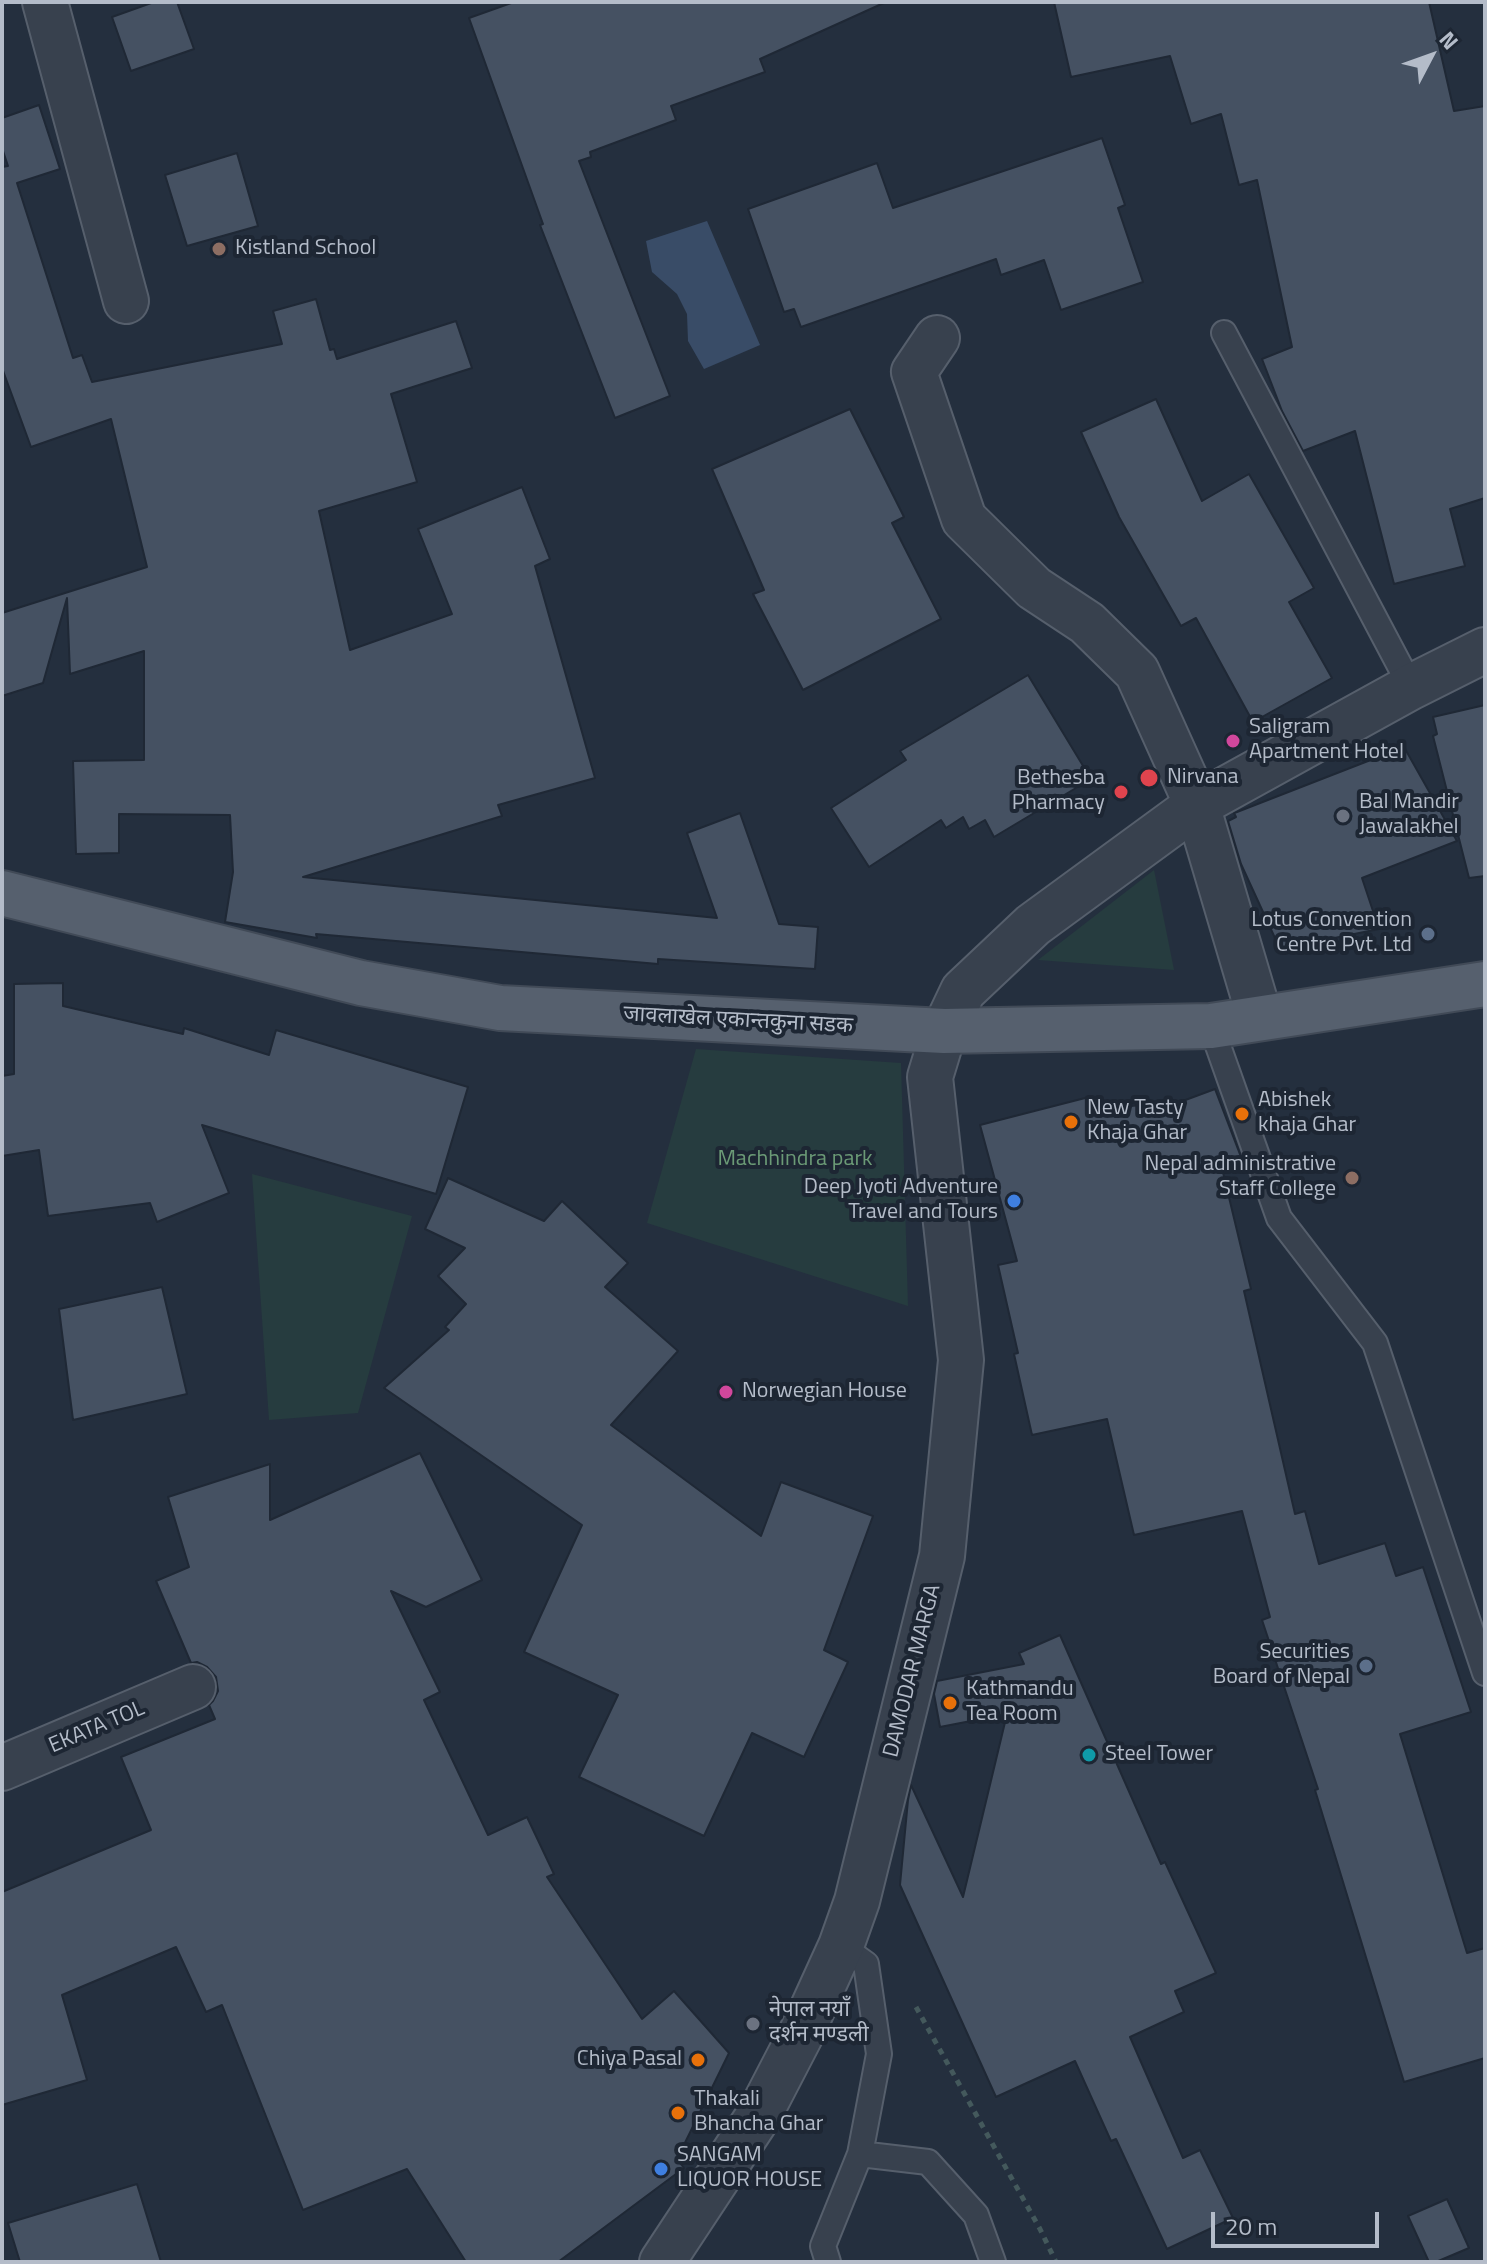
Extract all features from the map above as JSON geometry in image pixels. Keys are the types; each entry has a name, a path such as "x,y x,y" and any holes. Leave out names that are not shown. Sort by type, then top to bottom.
{"main road":[{"name":"जावलाखेल एकान्तकुना सडक","path":"2,893 361,983 500,1008 944,1031 1211,1026 1485,984"}],"street":[{"path":"45,2 126,301"},
{"path":"937,338 914,372 964,519 1034,588 1087,623 1137,672 1197,805 1260,1018"},
{"name":"DAMODAR MARGA","path":"662,2262 759,2115 800,2036 841,1946 857,1901 942,1556 961,1360 930,1077 944,1031 963,991 1033,925 1197,805 1411,687 1485,650"},
{"name":"EKATA TOL","path":"2,1768 193,1687"}],"lane":[{"path":"1224,333 1411,687"},
{"path":"1211,1026 1279,1218 1375,1343 1485,1673"},
{"path":"828,2262 823,2246 860,2154 879,2054 866,1964 841,1946"},
{"path":"860,2154 928,2162 976,2215 993,2262"}],"path":[{"path":"910,1997 1056,2262"}],"green space":[{"path":"1154,870 1174,970 1038,960"},
{"name":"Machhindra park","path":"696,1049 901,1063 908,1306 647,1223"},
{"path":"252,1174 412,1216 358,1413 269,1420"}],"water":[{"path":"707,221 760,345 704,369 688,341 687,314 677,294 652,272 646,241"}],"building":[{"path":"154,2 177,2 194,49 131,71 112,17"},
{"path":"514,2 886,2 760,59 765,72 671,106 676,120 590,152 591,157 579,161 670,396 615,418 540,225 543,224 469,18"},
{"path":"1054,2 1429,2 1454,111 1485,106 1485,498 1450,509 1465,566 1394,584 1355,431 1303,451 1282,411 1262,359 1292,347 1257,180 1239,185 1221,114 1191,124 1170,56 1071,77"},
{"path":"39,105 60,169 17,183 73,358 82,355 92,382 282,344 273,311 316,299 330,350 334,349 337,359 456,321 472,368 391,394 417,482 319,511 350,650 452,614 418,529 522,487 550,559 535,566 595,778 498,805 502,816 303,877 717,918 687,833 740,813 779,924 818,927 815,969 658,959 658,964 316,934 317,938 225,922 233,872 230,815 119,814 119,853 76,854 73,761 144,760 144,651 70,674 67,598 43,683 2,696 2,613 147,567 111,419 31,447 2,368 2,167 8,166 2,148 2,118"},
{"path":"1102,138 1125,205 1118,208 1143,282 1061,310 1044,260 1001,275 996,259 801,327 794,309 784,312 748,209 877,163 893,208"},
{"path":"237,153 258,226 187,246 165,175"},
{"path":"1156,399 1202,501 1249,474 1314,588 1289,602 1332,678 1253,722 1196,618 1181,626 1119,517 1081,432"},
{"path":"850,409 904,517 892,523 941,619 803,690 753,594 764,590 712,469"},
{"path":"1028,675 1091,779 994,837 985,820 969,829 963,817 946,828 941,820 869,867 831,808 906,760 900,751"},
{"path":"1485,705 1485,876 1469,878 1433,736 1437,734 1433,717"},
{"path":"1404,747 1457,841 1362,878 1379,929 1280,949 1241,864 1228,821 1236,817 1234,813"},
{"path":"63,983 63,1006 183,1034 184,1028 269,1055 276,1030 468,1087 436,1194 202,1125 229,1193 157,1222 150,1203 48,1216 39,1150 2,1156 2,1076 14,1074 14,984"},
{"path":"1215,1089 1241,1157 1221,1164 1251,1289 1244,1291 1295,1514 1305,1511 1319,1564 1385,1543 1396,1576 1423,1567 1471,1712 1400,1734 1467,1953 1485,1948 1485,2058 1404,2082 1315,1790 1318,1789 1262,1620 1270,1617 1242,1511 1134,1535 1107,1419 1032,1435 1014,1354 1018,1353 998,1265 1017,1261 980,1125 1089,1097 1093,1109 1180,1102"},
{"path":"448,1178 544,1221 562,1201 628,1263 605,1287 678,1351 611,1425 761,1536 781,1482 873,1516 824,1650 848,1662 804,1757 752,1733 704,1836 579,1777 618,1695 524,1652 582,1525 384,1388 449,1330 445,1327 466,1304 438,1276 465,1248 425,1229"},
{"path":"162,1287 187,1394 73,1420 59,1309"},
{"path":"420,1453 482,1580 426,1607 391,1591 440,1692 424,1700 488,1835 527,1817 554,1874 547,1877 642,2019 674,1991 729,2053 677,2159 684,2168 558,2262 466,2262 407,2169 303,2210 222,2005 206,2012 176,1947 62,1995 87,2080 2,2105 2,1892 151,1830 121,1757 215,1719 209,1705 218,1691 216,1677 207,1667 197,1662 191,1663 156,1581 189,1567 168,1497 270,1464 270,1520"},
{"path":"1060,1635 1161,1864 1165,1862 1216,1973 1175,1991 1184,2012 1130,2037 1183,2158 1200,2150 1233,2218 1167,2249 1116,2139 1111,2141 1075,2061 996,2097 900,1885 911,1785 963,1897 1007,1714 940,1727 934,1694 937,1681 1024,1664 1019,1653"},
{"path":"137,2184 161,2262 20,2262 8,2223"},
{"path":"1447,2199 1469,2248 1429,2262 1408,2216"}],"place":[{"name":"Kistland School","path":"219,249"},
{"name":"Saligram Apartment Hotel","path":"1233,741"},
{"name":"Nirvana","path":"1149,778"},
{"name":"Bethesba Pharmacy","path":"1121,792"},
{"name":"Bal Mandir Jawalakhel","path":"1343,816"},
{"name":"Lotus Convention Centre Pvt. Ltd","path":"1428,934"},
{"name":"Abishek khaja Ghar","path":"1242,1114"},
{"name":"New Tasty Khaja Ghar","path":"1071,1122"},
{"name":"Nepal administrative Staff College","path":"1352,1178"},
{"name":"Deep Jyoti Adventure Travel and Tours","path":"1014,1201"},
{"name":"Norwegian House","path":"726,1392"},
{"name":"Securities Board of Nepal","path":"1366,1666"},
{"name":"Kathmandu Tea Room","path":"950,1703"},
{"name":"Steel Tower","path":"1089,1755"},
{"name":"नेपाल नयाँ दर्शन मण्डली","path":"753,2024"},
{"name":"Chiya Pasal","path":"698,2060"},
{"name":"Thakali Bhancha Ghar","path":"678,2113"},
{"name":"SANGAM LIQUOR HOUSE","path":"661,2169"}]}
